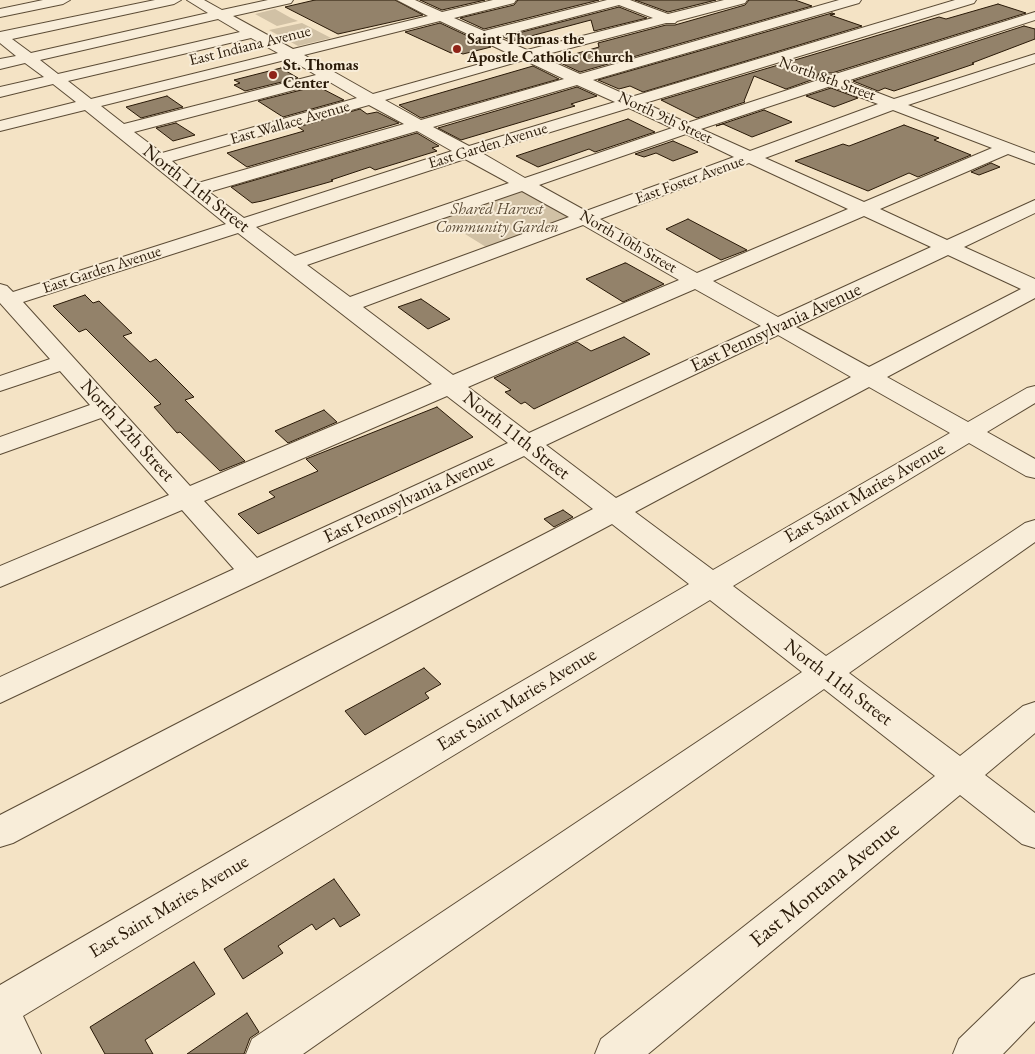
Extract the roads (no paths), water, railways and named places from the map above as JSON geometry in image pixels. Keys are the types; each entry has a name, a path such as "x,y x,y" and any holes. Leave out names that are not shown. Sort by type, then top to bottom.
{"street":[{"path":"0,13 63,0"},
{"path":"0,37 174,0"},
{"name":"North 10th Street","path":"194,0 1035,470"},
{"path":"0,64 286,0"},
{"name":"North 9th Street","path":"404,0 1035,288"},
{"name":"East Indiana Avenue","path":"0,126 509,0"},
{"path":"483,36 620,0"},
{"name":"North 8th Street","path":"620,0 1035,159"},
{"name":"East Wallace Avenue","path":"159,159 527,55 740,0"},
{"path":"813,0 859,11 884,24 1008,68"},
{"name":"East Garden Avenue","path":"7,305 241,225 468,152 884,24 969,0"},
{"path":"195,190 577,78 832,6"},
{"path":"291,264 831,81 943,45 1032,8"},
{"path":"0,92 252,33"},
{"name":"North 11th Street","path":"0,37 159,159 195,190 291,264 1035,833"},
{"name":"East Foster Avenue","path":"346,306 752,158 894,104 1008,68 1031,66"},
{"path":"121,130 329,76"},
{"path":"0,577 1008,148"},
{"name":"East Pennsylvania Avenue","path":"0,691 1035,206"},
{"path":"0,832 1035,288"},
{"name":"North 12th Street","path":"7,305 64,362 253,572"},
{"path":"0,384 64,362"},
{"name":"East Saint Maries Avenue","path":"0,1007 1035,393"},
{"path":"0,446 106,408"},
{"path":"267,1054 826,674 1035,529"},
{"name":"East Montana Avenue","path":"616,1054 1035,715"},
{"path":"974,1054 1035,993"},
{"path":"0,1012 20,1054"}],"place":[{"name":"Saint Thomas the Apostle Catholic Church","path":"457,49"},
{"name":"St. Thomas Center","path":"273,75"}],"park label":[{"name":"Shared Harvest Community Garden","path":"497,219"}]}
